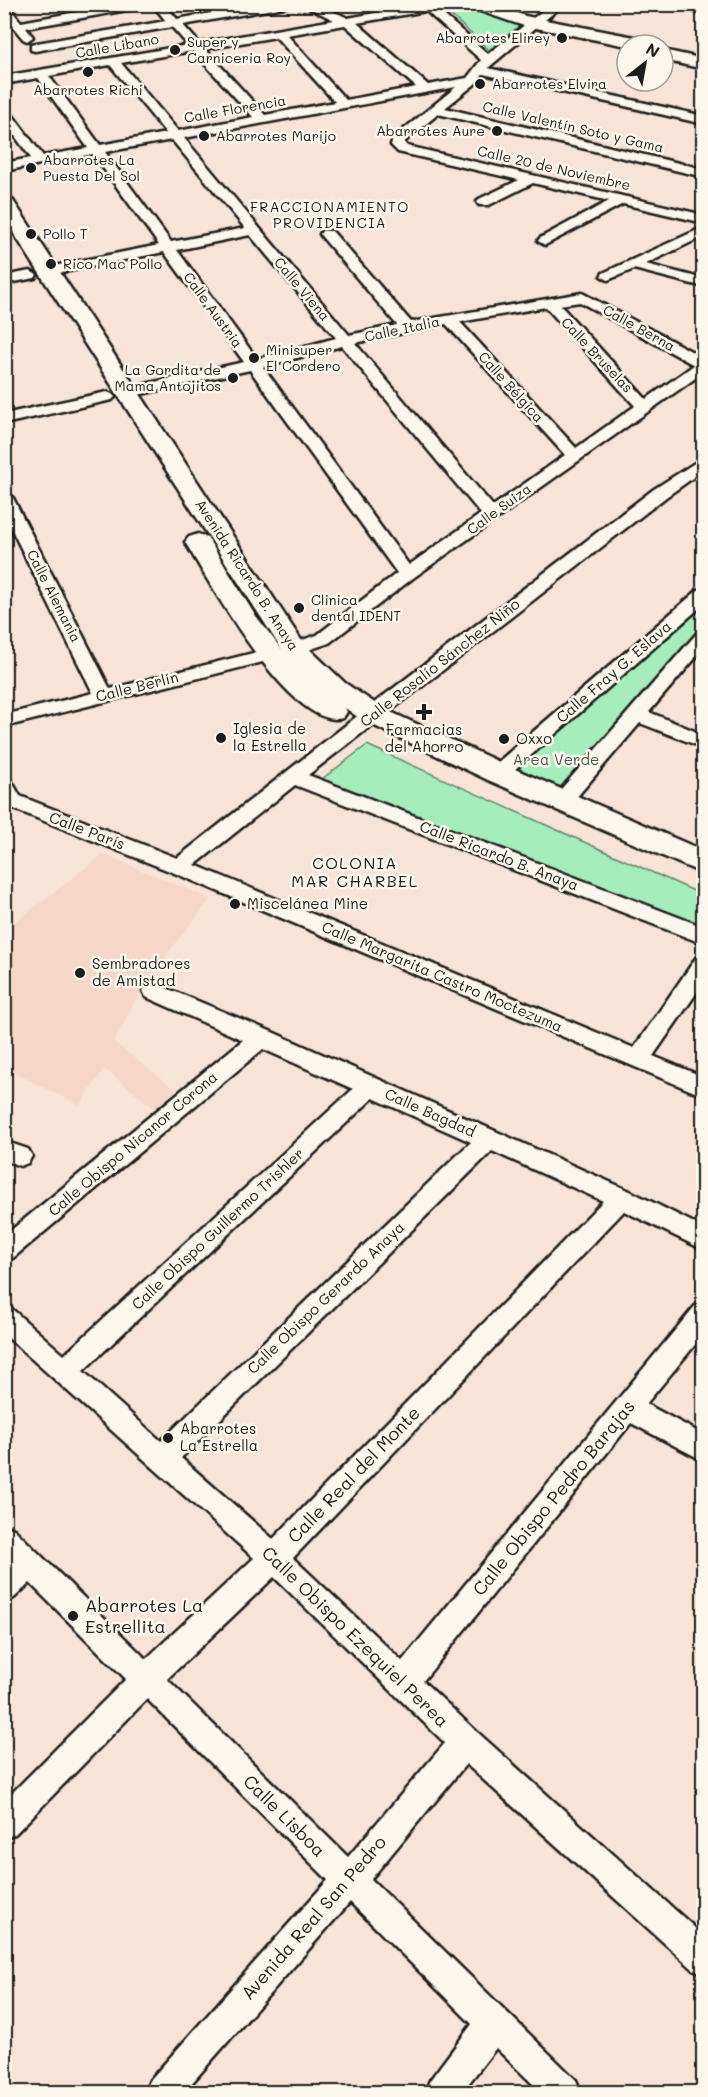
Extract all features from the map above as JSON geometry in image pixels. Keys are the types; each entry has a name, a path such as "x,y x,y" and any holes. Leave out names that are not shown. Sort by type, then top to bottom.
{"main road":[{"path":"477,4 529,22 615,44"},
{"path":"529,22 615,38"},
{"path":"675,52 698,59"},
{"path":"675,56 698,59"},
{"name":"Avenida Ricardo B. Anaya","path":"4,202 39,273 282,652 321,705 498,773 704,863"},
{"name":"Avenida Ricardo B. Anaya","path":"4,233 39,273"},
{"name":"Avenida Ricardo B. Anaya","path":"365,721 704,885"}],"street":[{"path":"18,26 144,4"},
{"path":"157,4 262,119"},
{"path":"44,62 174,24 285,4"},
{"path":"306,4 349,21 425,89"},
{"path":"387,4 406,12"},
{"name":"Calle Libano","path":"4,80 44,62 113,61 447,4"},
{"path":"436,110 471,81 529,22 560,4"},
{"path":"673,4 704,11"},
{"name":"Calle Austria","path":"4,8 44,62 96,150 407,574"},
{"path":"429,8 485,65 704,120"},
{"path":"279,33 343,104"},
{"name":"Calle Viena","path":"113,61 492,516"},
{"name":"Calle Florencia","path":"4,166 471,81"},
{"name":"Calle 20 de Noviembre","path":"436,110 398,141 397,145 403,149 704,219"},
{"name":"Calle Valentín Soto y Gama","path":"436,110 704,173"},
{"path":"4,112 39,160"},
{"path":"484,202 533,178"},
{"path":"545,242 622,199"},
{"path":"4,280 254,230"},
{"path":"608,276 704,231"},
{"path":"327,234 408,327"},
{"path":"634,265 704,283"},
{"name":"Calle Berna","path":"573,298 582,297 704,365"},
{"name":"Calle Italia","path":"4,419 253,364 346,340 449,319 573,298"},
{"name":"Calle Bruselas","path":"549,303 644,406"},
{"name":"Calle Bélgica","path":"449,319 574,455"},
{"name":"Calle Suiza","path":"282,652 323,639 407,574 704,365"},
{"name":"Calle Rosalío Sánchez Niño","path":"179,867 660,493 704,462"},
{"name":"Calle Alemania","path":"4,496 104,695"},
{"name":"Calle Fray G. Eslava","path":"498,773 704,594"},
{"path":"562,801 704,636"},
{"name":"Calle Berlín","path":"4,721 282,652"},
{"path":"636,714 704,742"},
{"name":"Calle Ricardo B. Anaya","path":"294,777 704,936"},
{"name":"Calle París","path":"7,797 179,867"},
{"name":"Calle Margarita Castro Moctezuma","path":"179,867 704,1087"},
{"path":"639,1059 704,964"},
{"name":"Calle Bagdad","path":"154,991 621,1198 704,1240"},
{"name":"Calle Obispo Nicanor Corona","path":"4,1251 262,1037"},
{"name":"Calle Obispo Guillermo Trishler","path":"65,1371 371,1086"},
{"name":"Calle Obispo Gerardo Anaya","path":"163,1457 489,1139"},
{"name":"Calle Real del Monte","path":"4,1822 146,1678 274,1558 621,1198"},
{"name":"Calle Obispo Pedro Barajas","path":"404,1682 704,1314"},
{"name":"Calle Obispo Ezequiel Perea","path":"4,1318 274,1558 465,1742 704,1958"},
{"path":"628,1408 704,1449"},
{"name":"Calle Lisboa","path":"4,1539 564,2092"},
{"path":"4,1588 30,1564"},
{"name":"Avenida Real San Pedro","path":"162,2092 349,1880 465,1742"},
{"path":"442,2092 494,2023"}],"shaded area":[{"name":"Sembradores de Amistad","path":"103,854 211,899 175,944 135,1001 114,1042 179,1092 158,1111 104,1069 80,1106 5,1068 5,930"}],"green space":[{"path":"469,5 522,24 489,50 444,9"},
{"name":"Area Verde","path":"703,602 703,628 563,788 512,767"},
{"path":"367,745 703,895 703,927 322,779"}],"place":[{"name":"Abarrotes Elirey","path":"562,38"},
{"name":"Super y Carniceria Roy","path":"175,50"},
{"name":"Abarrotes Richi","path":"88,72"},
{"name":"Abarrotes Elvira","path":"480,84"},
{"name":"Abarrotes Aure","path":"497,131"},
{"name":"Abarrotes Marijo","path":"204,136"},
{"name":"Abarrotes La Puesta Del Sol","path":"31,168"},
{"name":"Pollo T","path":"31,234"},
{"name":"Rico Mac Pollo","path":"51,264"},
{"name":"Minisuper El Cordero","path":"254,358"},
{"name":"La Gordita de Mama Antojitos","path":"233,378"},
{"name":"Clinica dental IDENT","path":"299,608"},
{"name":"Farmacias del Ahorro","path":"424,712"},
{"name":"Iglesia de la Estrella","path":"221,738"},
{"name":"Oxxo","path":"504,739"},
{"name":"Miscelánea Mine","path":"235,904"},
{"name":"Sembradores de Amistad","path":"80,973"},
{"name":"Abarrotes La Estrella","path":"168,1438"},
{"name":"Abarrotes La Estrellita","path":"73,1616"}],"district":[{"name":"FRACCIONAMIENTO PROVIDENCIA","path":"330,216"},
{"name":"COLONIA MAR CHARBEL","path":"355,872"}]}
